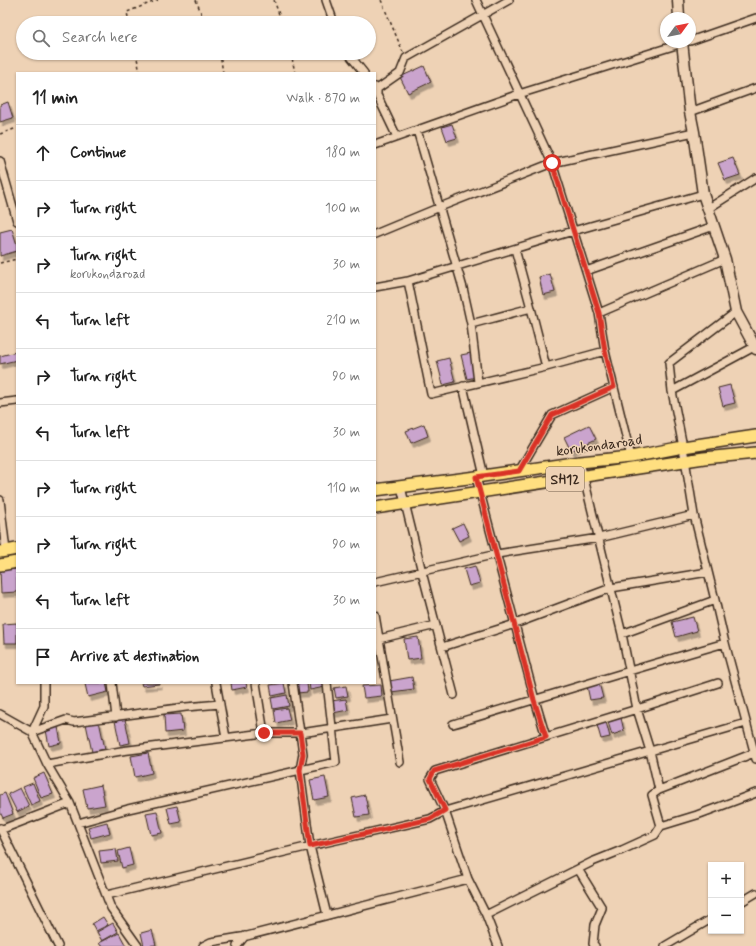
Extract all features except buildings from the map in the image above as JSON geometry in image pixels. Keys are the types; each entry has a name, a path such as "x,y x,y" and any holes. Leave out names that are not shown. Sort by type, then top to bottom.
{"main road":[{"path":"678,0 679,12"},
{"path":"685,48 690,112 703,194 725,259 736,312 755,348"},
{"name":"korukondaroad","path":"376,490 480,477 580,462 631,457 683,447 756,436"},
{"name":"SH12","path":"376,508 685,461 756,453"},
{"path":"0,565 16,562"}],"street":[{"path":"326,0 332,16"},
{"path":"476,0 552,163 599,313 605,351 631,457"},
{"path":"397,137 377,95 376,88 400,73 406,58 509,0"},
{"path":"696,38 756,18"},
{"path":"376,145 519,94 666,48"},
{"path":"354,60 363,72"},
{"path":"690,112 756,88"},
{"path":"416,130 463,288 470,324 478,382"},
{"path":"376,234 552,163 694,132"},
{"path":"0,161 16,217"},
{"path":"709,208 756,178"},
{"path":"376,287 408,281 703,194"},
{"path":"586,271 714,226"},
{"path":"515,249 546,367"},
{"path":"599,313 725,259"},
{"path":"408,281 431,394 546,367 605,351"},
{"path":"470,324 531,308"},
{"path":"661,826 652,795 659,790 755,756 725,643 694,515 672,391 669,363 736,312"},
{"path":"672,391 755,348"},
{"path":"463,386 480,477 480,492 534,700 546,737"},
{"path":"519,471 552,415 614,387"},
{"path":"0,403 16,401"},
{"path":"580,462 600,538 622,634 637,709 650,751 659,790"},
{"path":"401,487 454,695"},
{"path":"0,500 8,550"},
{"path":"376,582 497,554 600,538 694,515"},
{"path":"442,647 515,624 611,588 708,572"},
{"path":"622,634 715,600"},
{"path":"376,621 400,762"},
{"path":"379,639 436,625"},
{"path":"453,724 725,643"},
{"path":"498,946 486,915 468,879 445,810 430,779 434,771 637,709 718,682"},
{"path":"32,732 44,706 44,684"},
{"path":"112,684 116,717"},
{"path":"216,684 226,738"},
{"path":"256,684 264,733"},
{"path":"293,684 303,754 300,770 310,846 327,915"},
{"path":"78,823 128,809 336,762 327,684"},
{"path":"32,732 66,720 74,722 220,704"},
{"path":"0,714 32,732 47,764 70,803 112,908 138,946"},
{"path":"47,764 121,751 264,733 300,733 392,719"},
{"path":"107,895 310,846 430,819 445,810 746,723"},
{"path":"486,915 592,862 655,835 661,826 756,794"},
{"path":"58,946 0,829 70,803"},
{"path":"578,869 602,908 594,925 593,944 595,946"},
{"path":"203,946 211,942 245,936 468,879"},
{"path":"744,900 756,893"},
{"path":"665,946 708,921"},
{"path":"237,946 245,936"}],"path":[{"path":"128,16 127,12 158,0"},
{"path":"196,0 202,16"},
{"path":"274,0 280,16"},
{"path":"381,0 406,58"},
{"path":"137,60 140,72"},
{"path":"221,60 223,72"},
{"path":"292,60 295,72"},
{"path":"0,134 16,128"},
{"path":"0,263 16,259"}],"route":[{"path":"264,733 300,733 303,754 300,770 310,846 430,819 445,810 430,779 434,771 546,737 534,700 476,477 519,471 552,415 614,387 605,351 599,313 552,163"}]}
